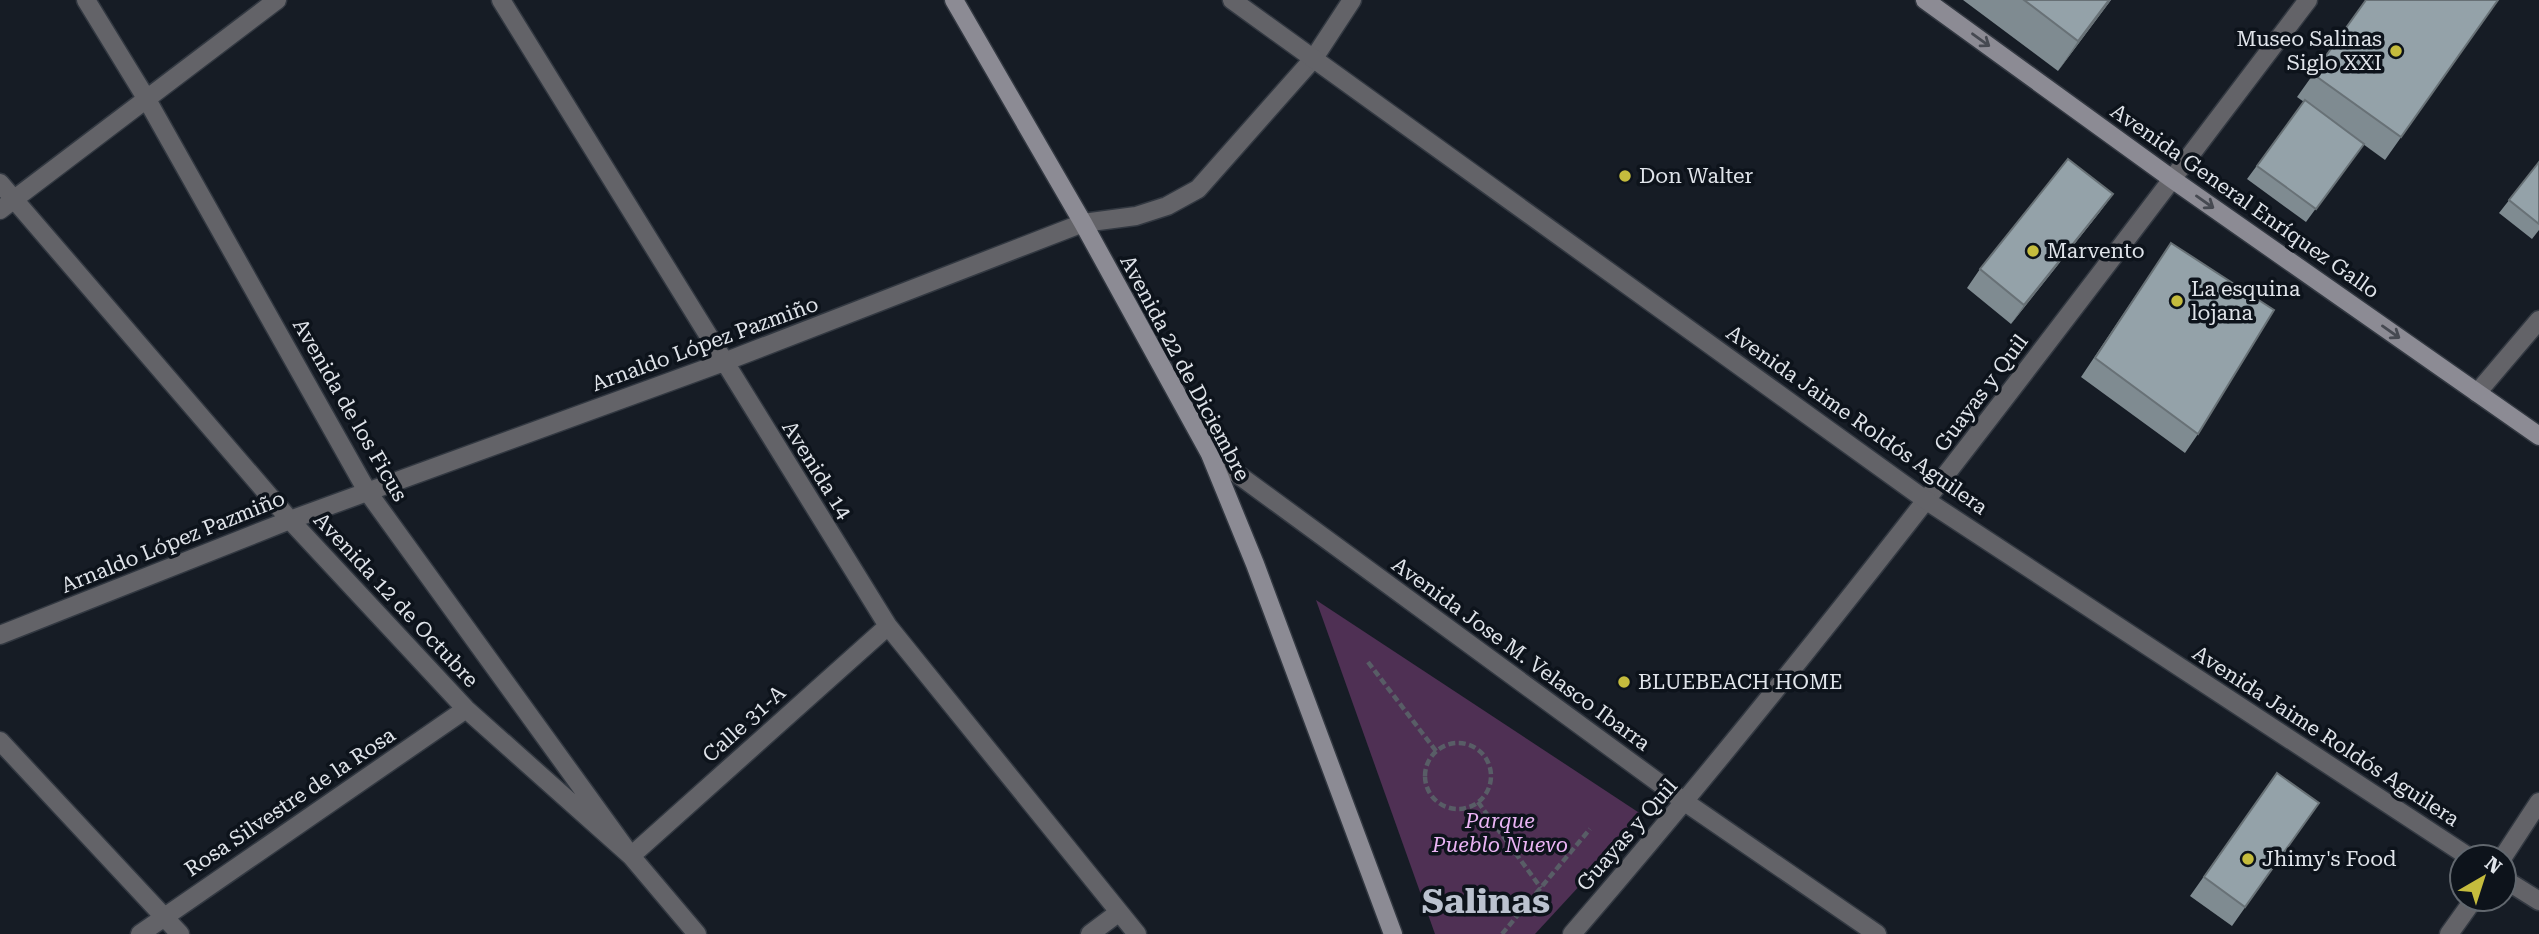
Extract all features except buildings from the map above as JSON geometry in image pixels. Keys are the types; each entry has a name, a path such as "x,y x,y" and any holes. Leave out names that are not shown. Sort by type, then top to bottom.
{"main road":[{"name":"Avenida 22 de Diciembre","path":"954,0 1083,223 1210,454 1255,564 1393,934"},
{"name":"Avenida General Enríquez Gallo","path":"1925,0 2172,179 2539,436"}],"street":[{"name":"Avenida de los Ficus","path":"86,0 146,98 367,491 631,856"},
{"path":"7,204 277,0"},
{"name":"Avenida 14","path":"501,0 888,626 1137,934"},
{"name":"Avenida Jaime Roldós Aguilera","path":"1232,0 1927,501 2448,843"},
{"name":"Arnaldo López Pazmiño","path":"0,635 290,520 724,362 1083,223 1136,216 1167,206 1198,189 1314,58 1352,0"},
{"name":"Guayas y Quil","path":"1572,934 1685,803 1927,501 2308,0"},
{"name":"Avenida 12 de Octubre","path":"0,183 7,204 290,520 466,709 631,856 696,934"},
{"path":"2477,393 2539,320"},
{"name":"Avenida Jose M. Velasco Ibarra","path":"1210,454 1685,803 1877,934"},
{"name":"Calle 31-A","path":"631,856 888,626"},
{"name":"Rosa Silvestre de la Rosa","path":"141,934 163,916 466,709"},
{"path":"0,741 180,934"},
{"path":"2512,843 2539,802"},
{"path":"2518,888 2539,901"},
{"path":"1090,934 1118,913"},
{"path":"2449,934 2464,913"}],"path":[{"path":"1368,662 1436,751"},
{"path":"1467,744 1485,756 1491,776 1490,786 1478,802 1458,809 1437,801 1426,782 1429,760 1436,751 1446,745 1467,744"},
{"path":"1478,802 1541,888"},
{"path":"1502,934 1590,829"}],"green space":[{"name":"Parque Pueblo Nuevo","path":"1316,600 1644,816 1535,934 1435,934"}],"place":[{"name":"Museo Salinas Siglo XXI","path":"2396,51"},
{"name":"Don Walter","path":"1625,176"},
{"name":"Marvento","path":"2033,251"},
{"name":"La esquina lojana","path":"2177,301"},
{"name":"BLUEBEACH HOME","path":"1624,682"},
{"name":"Jhimy's Food","path":"2248,859"}],"district":[{"name":"Salinas","path":"1486,901"}]}
